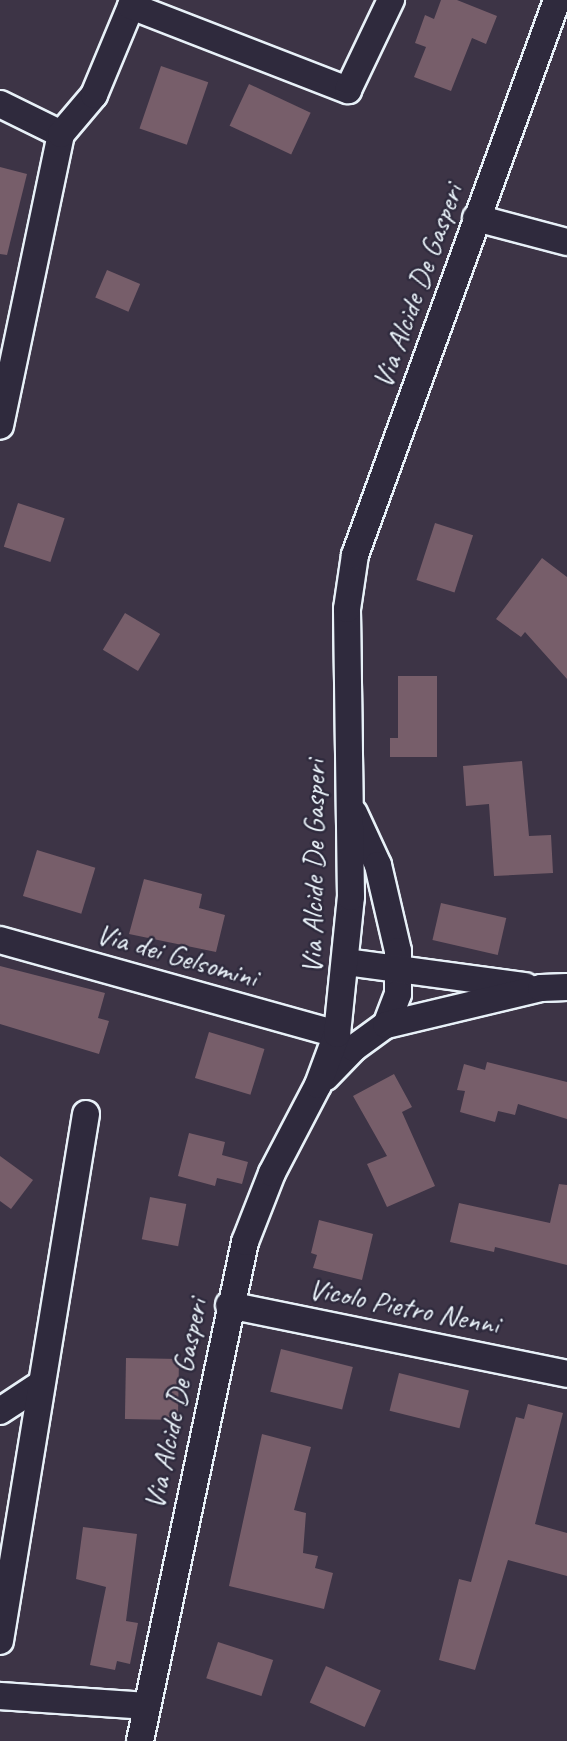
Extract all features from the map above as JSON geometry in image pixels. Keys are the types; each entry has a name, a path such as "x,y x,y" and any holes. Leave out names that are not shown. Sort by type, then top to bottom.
{"street":[{"path":"0,426 61,134 94,95 131,6 348,90 391,0"},
{"name":"Via Alcide De Gasperi","path":"140,1741 229,1305 245,1242 272,1173 318,1086 337,1034 347,962 350,804 347,609 355,555 557,0"},
{"path":"0,104 61,134"},
{"path":"476,218 567,242"},
{"path":"350,804 378,865 398,969 398,994 386,1025"},
{"name":"Via dei Gelsomini","path":"0,940 337,1034"},
{"path":"347,962 541,988 567,987"},
{"path":"318,1086 354,1048 386,1025 541,988"},
{"path":"0,1641 86,1114"},
{"name":"Vicolo Pietro Nenni","path":"229,1305 567,1374"},
{"path":"0,1411 41,1384"},
{"path":"0,1696 146,1706"}],"building":[{"path":"441,0 457,0 497,16 486,44 472,38 451,91 414,77 426,47 415,43 425,15 434,19"},
{"path":"161,66 208,82 187,145 140,128"},
{"path":"249,84 311,113 291,154 230,126"},
{"path":"0,167 27,174 7,255 0,254"},
{"path":"107,270 140,284 128,312 95,298"},
{"path":"18,503 65,518 50,562 4,547"},
{"path":"435,523 473,535 455,592 416,580"},
{"path":"542,558 567,577 567,679 525,632 521,637 496,619"},
{"path":"125,613 160,634 138,671 103,650"},
{"path":"398,676 437,676 437,757 390,757 390,738 398,738"},
{"path":"522,761 529,836 551,835 553,873 494,876 489,804 466,806 463,766"},
{"path":"37,850 95,868 81,914 23,896"},
{"path":"144,879 202,894 199,908 225,915 216,952 129,934"},
{"path":"441,903 506,918 498,955 432,940"},
{"path":"0,966 105,993 98,1018 109,1021 99,1054 0,1024"},
{"path":"209,1032 264,1049 250,1095 195,1078"},
{"path":"487,1062 567,1082 567,1119 518,1104 515,1115 498,1111 495,1122 460,1112 465,1091 457,1090 464,1064 485,1070"},
{"path":"394,1074 412,1107 402,1112 435,1186 387,1207 367,1164 387,1156 353,1096"},
{"path":"189,1133 225,1142 222,1155 248,1162 242,1184 217,1178 215,1186 178,1176"},
{"path":"0,1156 33,1180 11,1209 0,1201"},
{"path":"559,1184 567,1185 567,1265 495,1247 494,1252 450,1242 459,1203 550,1223"},
{"path":"150,1197 186,1204 178,1246 142,1239"},
{"path":"319,1220 373,1234 362,1280 313,1268 317,1255 311,1253"},
{"path":"281,1349 353,1367 342,1410 270,1392"},
{"path":"126,1358 179,1359 178,1420 125,1419"},
{"path":"399,1373 469,1390 459,1428 390,1411"},
{"path":"528,1404 563,1413 535,1524 567,1533 567,1576 508,1560 475,1670 439,1660 459,1579 471,1582 516,1417 524,1419"},
{"path":"262,1434 311,1447 294,1510 306,1513 303,1553 318,1556 315,1568 333,1573 324,1609 229,1586"},
{"path":"83,1527 137,1534 126,1621 138,1623 130,1664 117,1661 115,1670 90,1665 106,1587 76,1579"},
{"path":"218,1642 273,1660 261,1696 206,1678"},
{"path":"326,1666 381,1690 365,1727 310,1703"}]}
